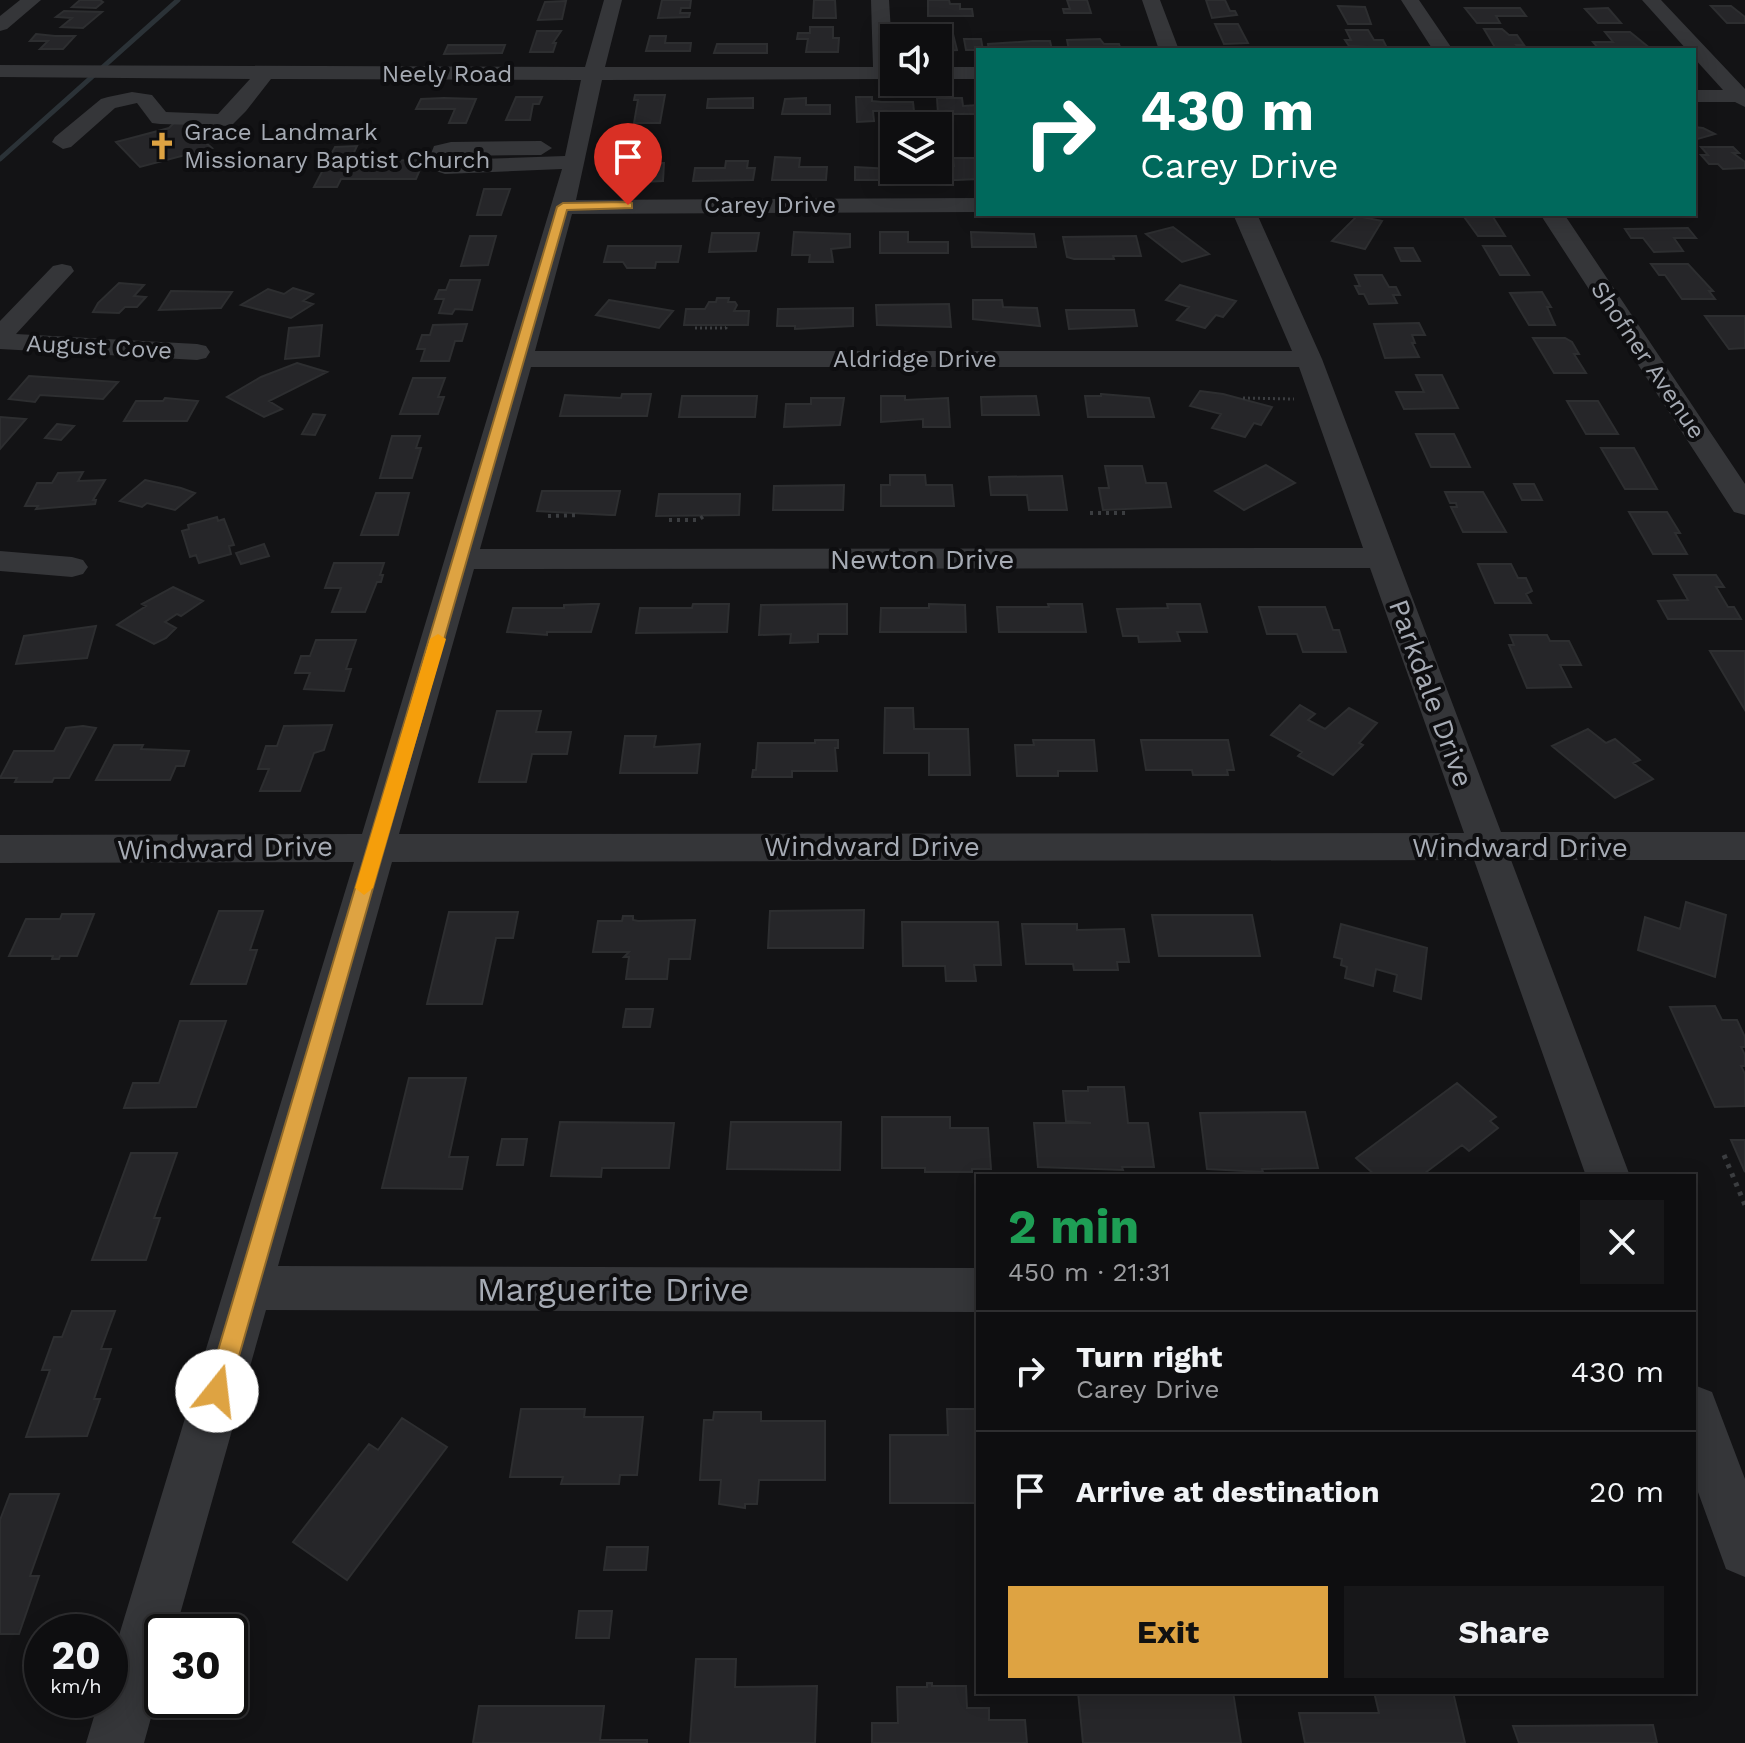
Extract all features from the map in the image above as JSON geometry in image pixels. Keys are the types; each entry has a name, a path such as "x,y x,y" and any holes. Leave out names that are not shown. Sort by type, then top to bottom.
{"street":[{"path":"0,25 32,0"},
{"path":"115,1743 563,207 558,155 593,74 613,0"},
{"path":"880,0 883,24"},
{"path":"1151,0 1168,48"},
{"path":"1410,0 1442,48"},
{"path":"1651,0 1743,98"},
{"name":"Neely Road","path":"0,71 880,73"},
{"path":"139,98 153,72"},
{"path":"139,98 160,118 223,121 245,100 265,73"},
{"path":"952,73 976,73"},
{"path":"1696,96 1743,98"},
{"path":"63,142 108,103 139,98"},
{"name":"Carey Drive","path":"563,207 976,205"},
{"name":"Parkdale Drive","path":"1246,216 1309,359 1607,1174"},
{"name":"Shofner Avenue","path":"1553,216 1745,506"},
{"path":"0,339 62,271"},
{"name":"August Cove","path":"0,339 197,352"},
{"name":"Aldridge Drive","path":"520,359 1309,359"},
{"name":"Newton Drive","path":"462,559 1381,558"},
{"path":"0,561 72,567"},
{"name":"Windward Drive","path":"0,849 1745,846"},
{"name":"Marguerite Drive","path":"247,1288 976,1290"},
{"path":"1696,1415 1745,1550"}],"path":[{"path":"695,328 726,328 727,325"},
{"path":"1243,398 1298,399"},
{"path":"1090,513 1127,513 1127,510"},
{"path":"548,516 579,515"},
{"path":"669,520 698,520 704,516"},
{"path":"1724,1155 1745,1205"}],"building":[{"path":"80,0 103,2 96,8 72,7"},
{"path":"662,0 691,0 690,8 681,8 680,13 690,13 689,17 658,18"},
{"path":"814,0 835,0 836,18 813,18"},
{"path":"928,0 949,0 950,4 960,4 960,9 972,9 973,16 928,16"},
{"path":"1067,0 1087,0 1091,13 1064,13 1063,9 1070,9"},
{"path":"1206,0 1225,0 1230,11 1235,11 1237,15 1212,18"},
{"path":"566,1 562,19 538,20 545,2"},
{"path":"1338,6 1365,7 1371,24 1348,24"},
{"path":"1711,6 1731,6 1745,17 1745,23 1727,23"},
{"path":"1465,8 1520,8 1526,16 1496,16 1500,23 1477,23"},
{"path":"1608,8 1621,23 1598,23 1585,9"},
{"path":"64,11 102,12 83,28 61,27 72,18 56,17"},
{"path":"1215,24 1238,24 1248,43 1224,44"},
{"path":"810,27 833,27 833,38 839,38 838,52 806,52 808,39 797,39 798,33 810,33"},
{"path":"1484,29 1502,29 1509,35 1517,35 1524,45 1516,45 1518,48 1495,48"},
{"path":"952,30 957,50 952,50"},
{"path":"1346,30 1368,30 1374,40 1383,40 1387,48 1349,46 1345,40 1351,40"},
{"path":"537,31 561,31 553,43 556,43 553,52 530,52"},
{"path":"1605,32 1630,32 1650,48 1598,48 1593,42 1613,42"},
{"path":"36,34 75,36 63,49 40,49 48,41 30,41"},
{"path":"650,36 666,36 665,43 691,43 690,51 646,51"},
{"path":"964,39 981,39 983,48 966,50"},
{"path":"1100,39 1104,44 1119,44 1120,48 1069,48 1067,40"},
{"path":"1050,41 1052,48 989,48 988,44"},
{"path":"717,44 767,44 767,53 714,53"},
{"path":"448,45 505,45 502,53 444,54"},
{"path":"635,95 665,95 660,123 634,123 638,100 634,100"},
{"path":"516,97 542,97 539,104 533,104 530,120 506,120"},
{"path":"856,97 872,97 872,101 882,102 913,102 914,112 873,111 874,121 857,122"},
{"path":"753,98 753,108 707,108 708,99"},
{"path":"806,98 806,105 830,105 830,114 782,114 785,99"},
{"path":"937,98 962,98 963,106 976,105 976,114 938,112"},
{"path":"421,99 476,99 466,123 449,123 455,109 416,109"},
{"path":"181,116 205,117 191,130 212,148 140,167 116,142 169,128"},
{"path":"1696,127 1703,128 1715,134 1696,139"},
{"path":"357,146 350,161 424,160 416,179 341,179 337,187 314,187 335,147"},
{"path":"1701,147 1733,147 1739,153 1733,153 1745,162 1745,168 1723,169 1718,164 1709,164 1701,155 1708,155"},
{"path":"654,153 652,163 664,163 663,181 642,182 643,177 617,177 621,163 628,163 629,154"},
{"path":"775,157 800,158 799,167 827,167 826,180 772,180"},
{"path":"953,158 976,158 976,179 952,180"},
{"path":"726,161 748,161 747,168 755,168 753,180 693,181 695,168 725,168"},
{"path":"855,167 880,168 880,180 855,180"},
{"path":"484,189 510,189 501,215 477,215"},
{"path":"1357,216 1382,221 1365,249 1332,241"},
{"path":"1463,216 1492,216 1505,236 1478,236"},
{"path":"1173,227 1209,254 1182,262 1146,234"},
{"path":"1688,228 1696,238 1674,238 1683,251 1654,252 1643,238 1631,238 1625,229"},
{"path":"794,232 850,234 850,247 831,249 833,262 809,262 810,255 792,255"},
{"path":"880,232 908,232 908,242 948,242 948,253 880,253"},
{"path":"971,232 1034,234 1036,247 972,247"},
{"path":"712,233 759,233 756,251 709,252"},
{"path":"470,236 496,236 488,265 461,266"},
{"path":"1136,236 1141,256 1113,256 1114,259 1067,257 1063,237"},
{"path":"608,246 681,246 678,262 656,262 655,268 627,268 623,262 604,262"},
{"path":"1483,246 1511,246 1529,275 1500,275"},
{"path":"1395,248 1413,248 1420,261 1401,261"},
{"path":"1651,264 1688,264 1713,291 1709,291 1715,299 1682,299 1665,275 1659,275"},
{"path":"1355,275 1382,275 1389,287 1396,287 1400,295 1393,295 1397,303 1369,304 1355,286 1360,286"},
{"path":"450,280 480,280 472,310 455,309 452,314 439,313 444,299 435,299 439,290 446,290"},
{"path":"119,283 144,285 134,296 146,297 137,307 125,307 119,313 93,312 98,303"},
{"path":"1180,285 1236,301 1223,317 1216,315 1205,328 1177,320 1189,307 1166,300"},
{"path":"293,288 313,294 303,301 313,304 291,318 241,305 268,289 284,294"},
{"path":"171,291 232,292 221,308 159,310"},
{"path":"1542,292 1551,307 1547,307 1555,325 1529,325 1510,293"},
{"path":"717,298 729,298 728,302 735,302 734,311 749,311 748,325 684,325 686,309 705,309 709,302 716,302"},
{"path":"609,300 673,311 659,328 596,315"},
{"path":"973,300 1002,300 1003,307 1037,308 1040,326 973,319"},
{"path":"949,304 951,327 877,325 876,305"},
{"path":"853,308 853,326 795,329 795,326 777,326 778,309"},
{"path":"1066,310 1134,310 1137,326 1069,329"},
{"path":"1705,316 1745,316 1745,348 1729,349"},
{"path":"1419,323 1425,335 1412,335 1415,343 1412,343 1419,357 1385,358 1374,324"},
{"path":"467,324 462,341 455,341 449,361 421,361 425,349 417,349 422,335 430,335 433,325"},
{"path":"322,325 319,356 285,359 289,328"},
{"path":"1533,338 1565,338 1572,342 1579,354 1574,354 1586,373 1554,373"},
{"path":"297,363 327,372 269,401 282,409 264,417 227,397 261,377"},
{"path":"1416,375 1442,375 1458,408 1404,409 1396,392 1424,392"},
{"path":"29,376 118,382 103,399 40,395 35,402 9,399"},
{"path":"413,378 445,378 438,397 444,397 438,414 400,414"},
{"path":"1200,391 1272,407 1261,425 1254,423 1245,437 1212,428 1221,414 1190,406"},
{"path":"622,394 651,394 647,416 560,416 565,395 621,398"},
{"path":"1101,394 1149,398 1154,417 1088,417 1085,396"},
{"path":"682,396 757,396 755,417 679,417"},
{"path":"881,396 905,396 905,400 948,398 950,427 923,427 923,419 881,422"},
{"path":"1036,396 1039,415 982,415 981,397"},
{"path":"165,398 198,401 187,421 124,421 136,401 163,401"},
{"path":"811,398 844,398 840,425 784,427 786,404 811,404"},
{"path":"1567,401 1598,401 1618,434 1586,434"},
{"path":"313,414 325,415 315,435 302,434"},
{"path":"0,417 26,419 0,449"},
{"path":"57,424 74,426 61,440 45,438"},
{"path":"1416,434 1454,434 1470,467 1431,467"},
{"path":"392,436 420,436 416,448 421,448 412,478 380,478"},
{"path":"1601,448 1634,448 1657,489 1625,489"},
{"path":"1266,465 1295,483 1244,510 1215,491"},
{"path":"1105,466 1142,466 1146,483 1166,483 1171,507 1103,510 1099,488 1109,488"},
{"path":"83,472 78,481 105,480 93,500 96,500 95,504 36,509 38,506 25,506 37,483 52,483 58,473"},
{"path":"890,475 925,475 926,485 952,485 954,506 881,506 881,485 890,485"},
{"path":"1062,476 1067,510 1029,510 1027,495 991,495 989,477"},
{"path":"145,480 195,493 175,510 120,501"},
{"path":"1514,484 1534,484 1542,500 1522,500"},
{"path":"844,485 843,510 773,510 774,486"},
{"path":"542,491 620,491 615,515 610,515 537,511"},
{"path":"1445,492 1483,492 1506,532 1463,532 1451,507 1457,507 1456,503 1450,503"},
{"path":"376,493 409,493 398,535 361,535"},
{"path":"659,494 740,494 739,515 656,516"},
{"path":"1629,512 1667,512 1680,533 1675,533 1687,554 1653,554"},
{"path":"217,517 218,521 224,519 234,545 229,546 231,554 199,563 196,555 190,557 182,531 189,529 188,525"},
{"path":"264,544 269,556 241,564 236,553"},
{"path":"334,563 384,563 381,582 377,582 365,612 332,612 341,588 325,588"},
{"path":"1478,564 1511,564 1518,578 1526,578 1532,591 1526,594 1531,603 1495,603"},
{"path":"1674,575 1716,575 1724,587 1716,587 1728,607 1734,607 1741,619 1668,619 1658,601 1688,600"},
{"path":"173,587 203,601 181,616 177,614 165,622 176,628 166,638 154,644 117,625 146,606 142,604"},
{"path":"599,604 591,632 547,632 547,635 507,632 513,608"},
{"path":"693,604 729,604 727,632 636,633 640,608 692,608"},
{"path":"847,604 847,634 818,634 818,642 790,643 791,634 759,635 761,605"},
{"path":"929,604 965,605 966,632 880,632 881,608 929,608"},
{"path":"1048,604 1082,604 1086,632 999,632 997,607 1049,607"},
{"path":"1167,604 1200,604 1207,632 1177,632 1180,641 1139,642 1138,636 1123,636 1117,609 1168,608"},
{"path":"1259,607 1325,607 1333,630 1339,630 1346,652 1303,652 1297,634 1267,634"},
{"path":"96,626 87,658 16,664 24,636"},
{"path":"1510,635 1547,635 1550,641 1569,641 1581,665 1560,665 1571,687 1527,688 1509,645 1514,645"},
{"path":"316,640 356,640 346,669 351,669 344,691 304,689 310,673 295,673 301,656 310,656"},
{"path":"1710,651 1745,651 1745,710"},
{"path":"1300,705 1315,714 1308,720 1325,729 1349,708 1377,723 1359,743 1363,745 1333,775 1298,756 1302,752 1271,735"},
{"path":"885,708 913,708 914,729 968,729 970,775 929,775 929,753 884,753"},
{"path":"497,711 541,711 536,732 571,732 567,754 532,754 526,782 479,782"},
{"path":"332,725 324,750 314,753 300,791 260,791 269,769 258,769 266,746 277,746 284,726"},
{"path":"66,728 96,728 69,778 54,778 52,782 15,782 17,778 0,778 14,751 54,751"},
{"path":"1588,729 1606,743 1615,739 1640,760 1633,763 1653,779 1615,798 1552,746"},
{"path":"625,736 656,736 654,747 700,744 697,773 620,773"},
{"path":"815,740 838,740 838,748 835,748 837,771 792,771 792,777 752,777 753,770 756,770 758,743 815,743"},
{"path":"1033,740 1094,740 1097,771 1058,771 1058,776 1017,776 1015,745 1034,745"},
{"path":"1141,740 1228,740 1234,770 1227,770 1228,775 1193,775 1192,770 1146,770"},
{"path":"114,745 189,751 184,766 176,766 170,780 96,780"},
{"path":"1686,902 1726,915 1715,977 1638,950 1645,917 1680,929"},
{"path":"864,910 863,948 768,948 770,911"},
{"path":"219,911 263,911 250,950 257,950 246,984 191,984"},
{"path":"449,912 518,912 513,938 496,938 482,1004 427,1004"},
{"path":"62,914 94,914 77,956 52,959 53,956 9,956 26,919 60,919"},
{"path":"1152,915 1252,915 1260,956 1159,956"},
{"path":"623,916 633,916 633,920 638,921 695,920 690,959 669,959 667,979 626,979 629,957 624,957 629,952 593,952 598,921 622,921"},
{"path":"902,922 998,922 1001,965 974,965 976,981 946,981 945,966 903,966"},
{"path":"1022,924 1077,924 1077,930 1124,929 1129,962 1117,962 1118,970 1074,970 1073,964 1026,964"},
{"path":"1341,924 1427,948 1421,999 1394,991 1397,975 1376,969 1373,986 1345,978 1347,967 1341,965 1342,959 1334,957"},
{"path":"1715,1006 1722,1020 1737,1020 1745,1037 1745,1047 1741,1047 1745,1066 1741,1066 1745,1074 1745,1106 1715,1107 1670,1007"},
{"path":"626,1009 653,1009 650,1027 623,1027"},
{"path":"180,1021 226,1021 196,1107 124,1108 133,1083 159,1083"},
{"path":"409,1078 466,1078 449,1157 468,1157 462,1189 382,1188"},
{"path":"1457,1083 1496,1117 1490,1121 1498,1128 1469,1151 1462,1145 1424,1174 1374,1174 1356,1158"},
{"path":"1088,1087 1124,1087 1128,1123 1148,1123 1154,1167 1122,1167 1123,1170 1038,1167 1034,1123 1091,1123 1066,1121 1063,1091 1088,1091"},
{"path":"1305,1112 1318,1168 1262,1169 1263,1172 1207,1169 1200,1113"},
{"path":"882,1117 950,1117 950,1128 988,1128 991,1169 925,1172 925,1168 882,1168"},
{"path":"560,1122 674,1123 669,1168 602,1168 601,1177 551,1176"},
{"path":"731,1122 841,1122 840,1170 727,1169"},
{"path":"502,1139 527,1139 523,1165 497,1165"},
{"path":"1731,1140 1745,1140 1745,1172"},
{"path":"131,1153 177,1153 154,1218 160,1218 146,1260 92,1260"},
{"path":"72,1311 115,1311 101,1349 111,1349 94,1399 100,1399 87,1436 26,1437 50,1370 42,1370 54,1337 62,1337"},
{"path":"521,1409 585,1409 584,1417 643,1417 637,1475 620,1475 619,1484 561,1484 563,1477 510,1477"},
{"path":"947,1409 976,1409 976,1503 890,1503 890,1435 948,1435"},
{"path":"714,1412 761,1412 761,1421 825,1421 825,1480 759,1480 757,1504 745,1504 745,1508 719,1504 721,1480 700,1480 704,1420 713,1420"},
{"path":"402,1418 447,1447 347,1580 293,1542 369,1444 378,1450"},
{"path":"10,1494 59,1494 30,1576 39,1576 19,1634 0,1634 0,1520"},
{"path":"607,1547 648,1547 646,1570 604,1570"},
{"path":"579,1611 612,1611 609,1638 576,1638"},
{"path":"696,1659 736,1659 735,1687 817,1686 815,1743 690,1743"},
{"path":"927,1683 932,1683 932,1686 966,1686 967,1708 989,1708 989,1720 1025,1720 1027,1743 872,1743 872,1723 898,1723 897,1687 927,1687"},
{"path":"1078,1694 1233,1694 1241,1743 1083,1743"},
{"path":"1374,1694 1453,1694 1465,1743 1305,1743 1299,1713 1379,1713"},
{"path":"479,1706 604,1706 600,1740 647,1740 647,1743 473,1743"},
{"path":"1653,1725 1657,1743 1519,1743 1513,1726"}],"waterway":[{"path":"0,159 178,0"}],"slow traffic":[{"path":"364,888 438,639"}],"place":[{"name":"Grace Landmark Missionary Baptist Church","path":"162,146"}],"route":[{"path":"217,1391 563,207 628,205"}]}
